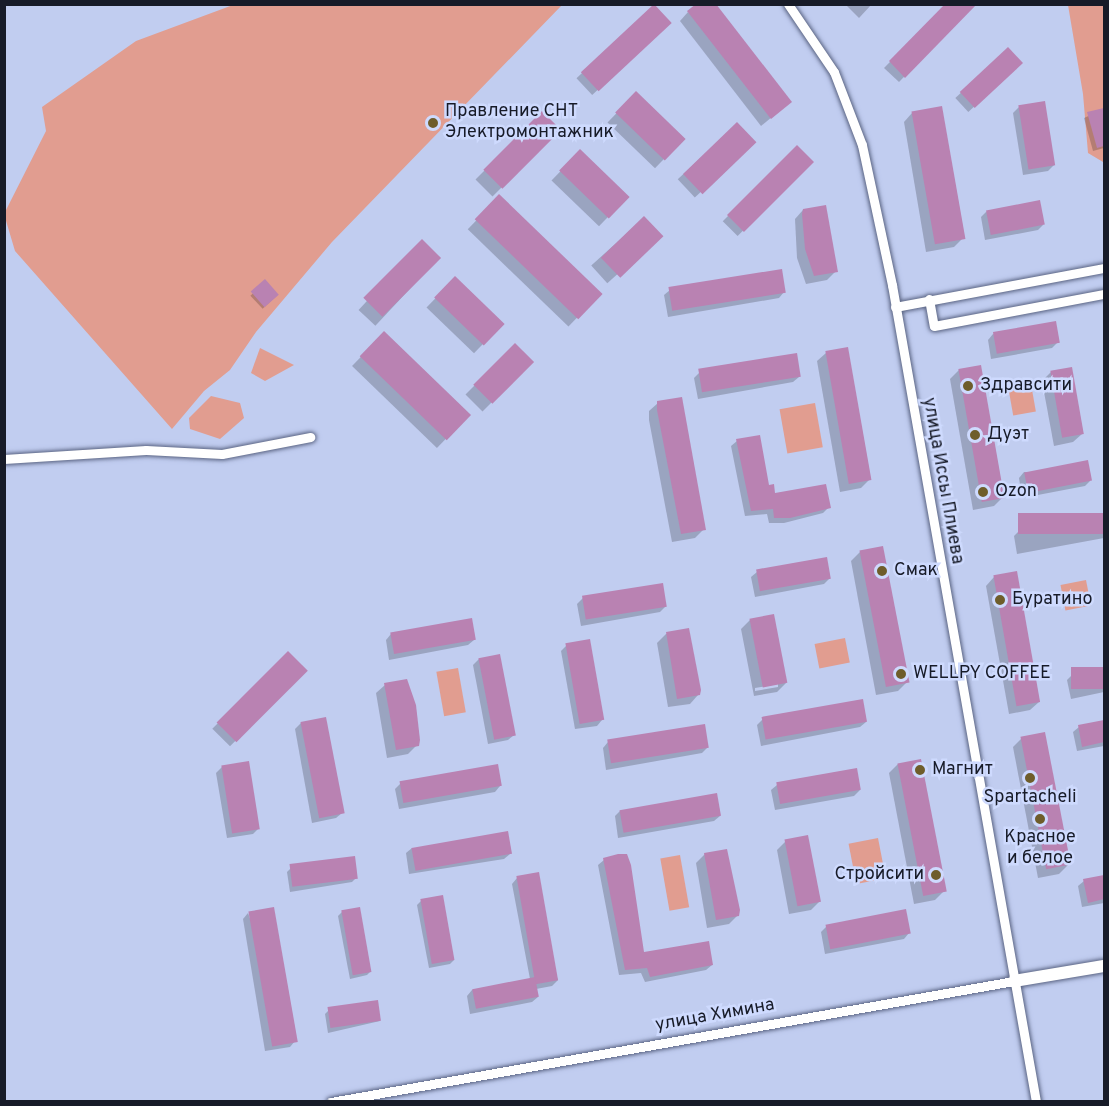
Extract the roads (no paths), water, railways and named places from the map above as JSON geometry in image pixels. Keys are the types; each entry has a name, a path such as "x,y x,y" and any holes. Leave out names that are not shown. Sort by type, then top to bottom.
{"street":[{"name":"улица Иссы Плиева","path":"788,4 834,72 855,121 895,307 1036,1101"},
{"path":"895,307 1104,268"},
{"path":"929,299 934,326 1104,294"},
{"path":"4,459 146,450 222,454 310,437"},
{"name":"улица Химина","path":"331,1101 1104,966"}],"place":[{"name":"Правление СНТ Электромонтажник","path":"433,123"},
{"name":"Здравсити","path":"968,386"},
{"name":"Дуэт","path":"975,435"},
{"name":"Ozon","path":"983,492"},
{"name":"Смак","path":"882,571"},
{"name":"Буратино","path":"1000,600"},
{"name":"WELLPY COFFEE","path":"901,674"},
{"name":"Магнит","path":"920,770"},
{"name":"Spartacheli","path":"1030,778"},
{"name":"Красное и белое","path":"1040,819"},
{"name":"Стройсити","path":"936,875"}]}
